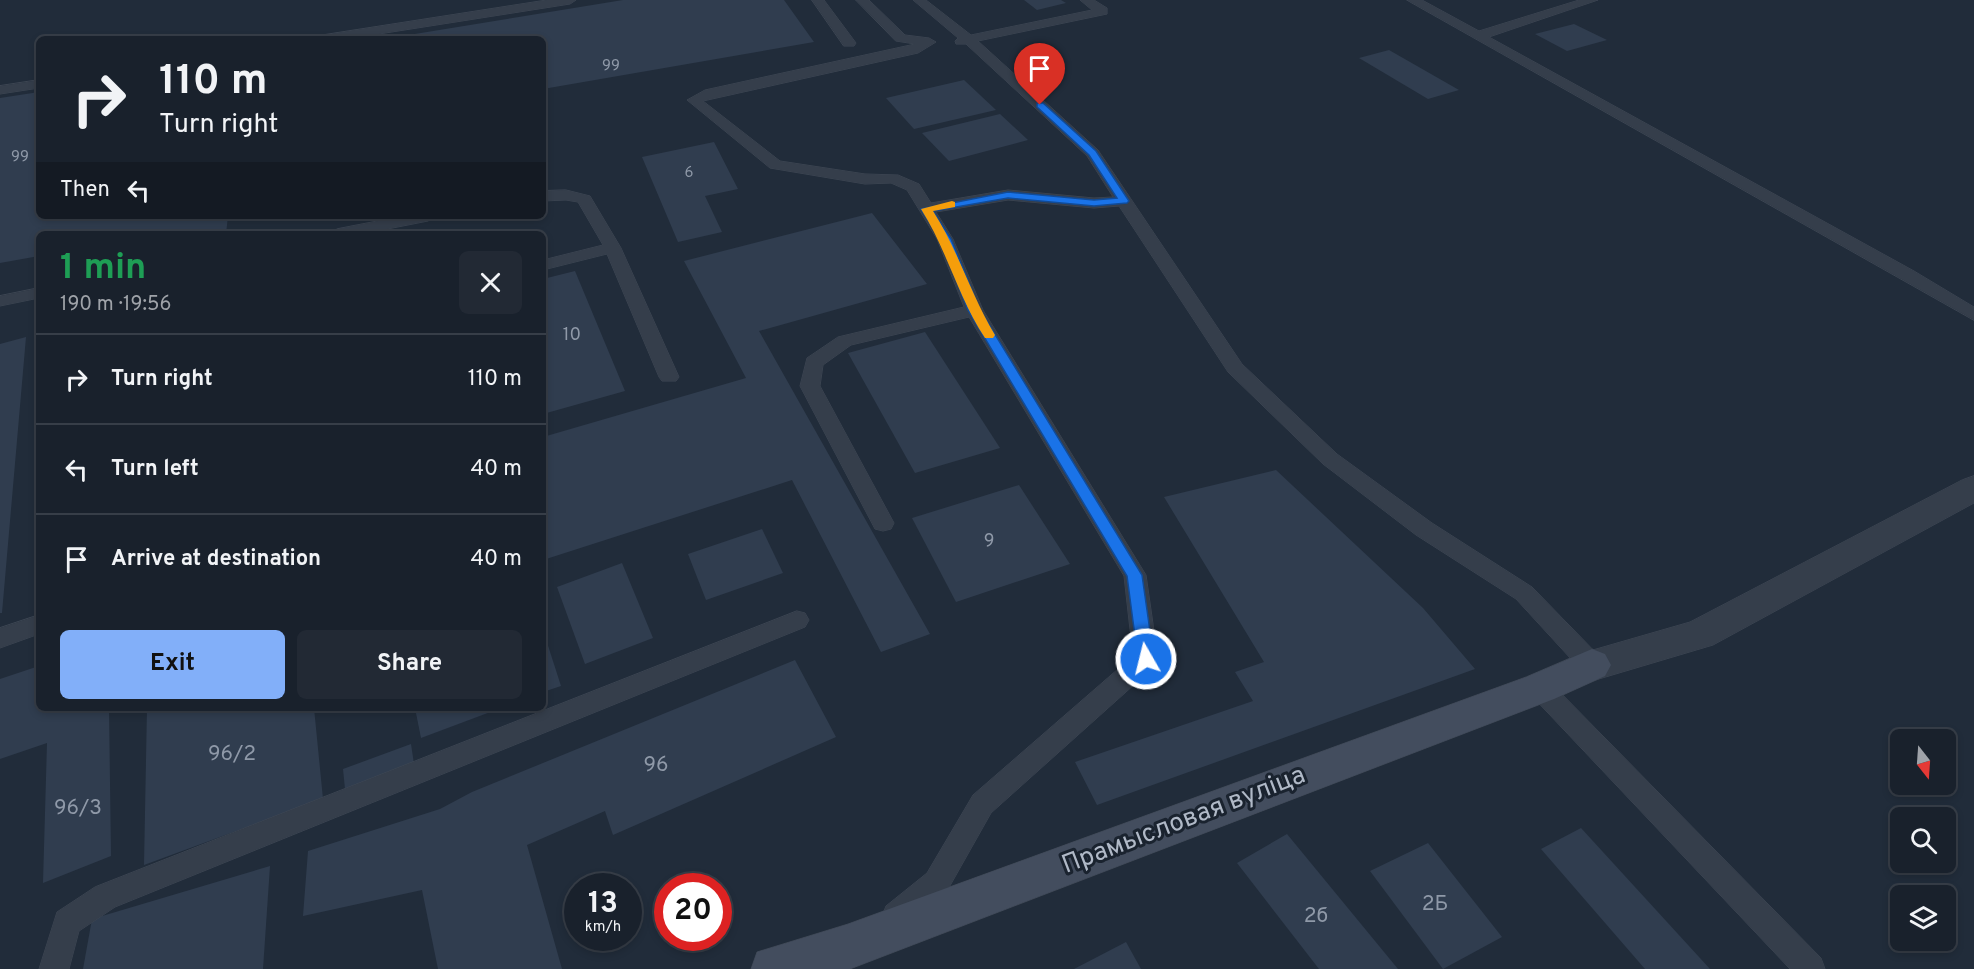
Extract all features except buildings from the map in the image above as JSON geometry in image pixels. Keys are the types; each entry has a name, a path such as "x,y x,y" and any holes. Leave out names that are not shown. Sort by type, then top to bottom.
{"street":[{"path":"1592,665 1700,634 1974,488"},
{"name":"Прамысловая вуліца","path":"774,969 858,952 1540,688 1592,665"}],"lane":[{"path":"342,36 570,0"},
{"path":"818,0 849,43"},
{"path":"862,0 901,38 939,41 969,40 1103,11 1086,0"},
{"path":"919,0 969,40 1093,153 1235,368 1330,459 1424,529 1524,593 1592,665"},
{"path":"1413,0 1908,275 1974,315"},
{"path":"1478,36 1592,0"},
{"path":"858,952 937,882 982,804 1146,659 1135,575 974,310 945,239 913,187 893,178 865,179 775,165 694,100 705,94 913,50 939,41"},
{"path":"0,90 36,84"},
{"path":"546,196 566,195 584,199 613,248 669,377"},
{"path":"926,209 1008,195 1094,203 1124,201"},
{"path":"352,231 413,219"},
{"path":"546,264 613,248"},
{"path":"0,301 36,294"},
{"path":"883,524 810,386 814,362 845,341 974,310"},
{"path":"54,969 67,922 105,897 797,620"},
{"path":"0,638 36,625"},
{"path":"1540,688 1810,969"}],"slow traffic":[{"path":"952,205 926,209 945,239 974,310 989,335"}],"route":[{"path":"1040,105 1093,153 1124,201 1094,203 1008,195 926,209 945,239 974,310 1135,575 1146,659"}]}
